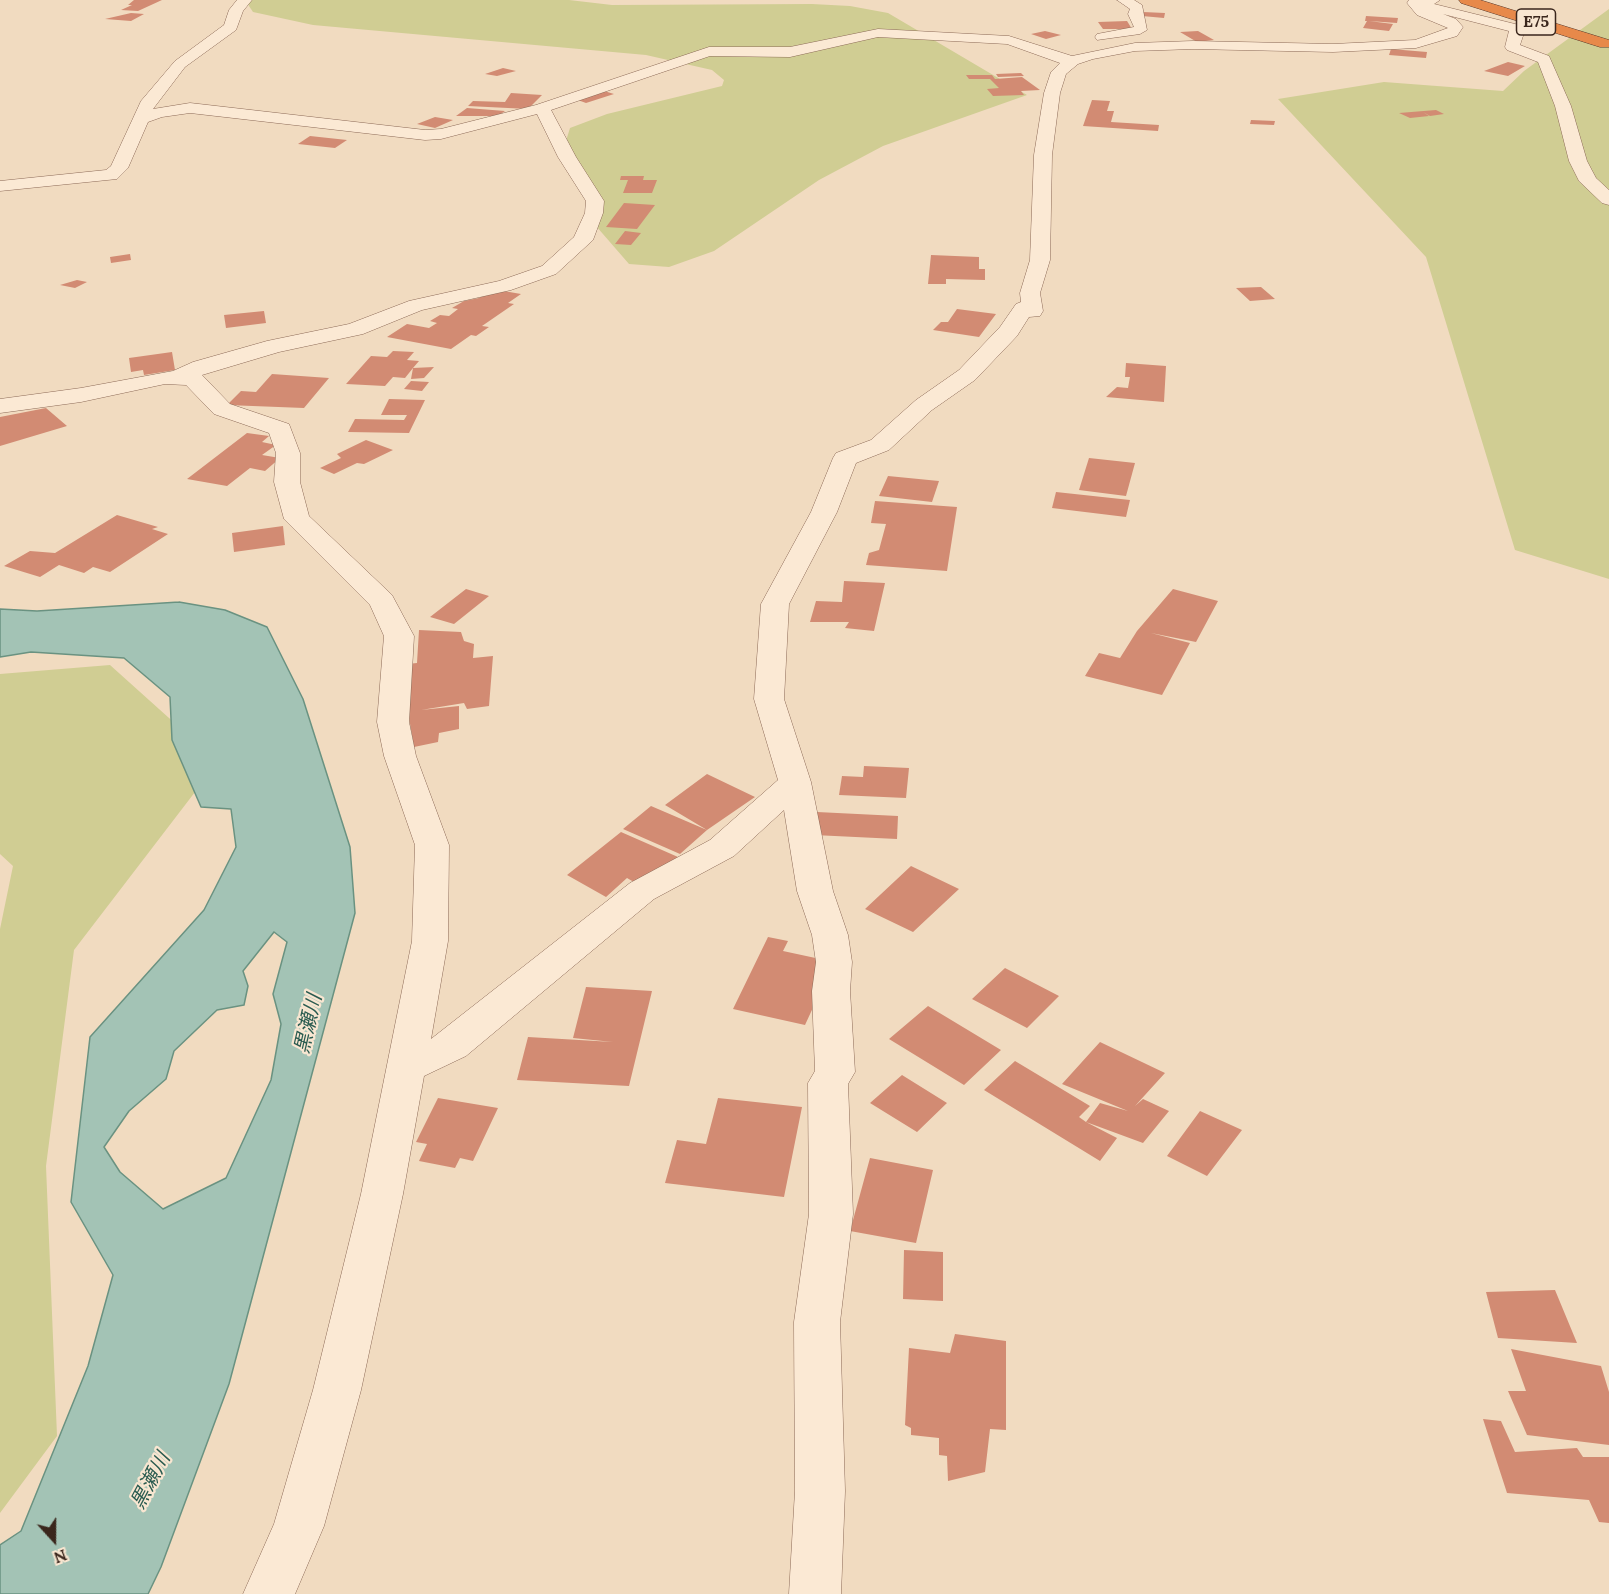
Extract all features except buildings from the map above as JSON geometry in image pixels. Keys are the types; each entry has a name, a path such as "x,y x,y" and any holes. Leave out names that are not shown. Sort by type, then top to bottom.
{"highway":[{"name":"E75","path":"1466,0 1605,44"}],"street":[{"path":"0,186 111,175 118,168 147,104 180,64 231,27 236,10 245,0"},
{"path":"1066,49 1140,30 1141,26 1135,14 1137,8 1124,0"},
{"path":"140,119 159,112 190,108 425,135 454,132 542,108 648,70 716,50 790,52 859,35 897,33 1009,40 1090,55 1136,47 1368,48 1416,44 1452,33 1456,27 1451,22 1422,12 1416,1"},
{"path":"1416,1 1514,28 1517,33 1512,47 1544,59 1548,65 1578,160 1588,181 1609,199"},
{"path":"815,1594 820,1491 817,1322 831,1214 828,1083 835,1072 831,991 834,962 830,935 815,891 795,782 769,699 775,603 824,512 845,458 880,445 924,405 973,370 1009,331 1023,308 1032,311 1030,293 1040,261 1040,199 1052,93 1066,49"},
{"path":"0,406 81,395 180,376 201,367 275,346 363,327 416,305 504,286 549,270 583,240 594,213 595,201 567,157 542,108"},
{"path":"180,376 193,379 201,384 222,409 280,429 288,453 287,482 297,519 382,601 399,636 393,722 400,756 432,845 430,941 382,1194 337,1390 298,1526 269,1594"},
{"path":"405,1068 452,1046 642,891 722,848 795,782"}],"shaded area":[{"path":"245,0 569,0 612,5 812,4 850,6 888,13 1027,95 883,146 819,180 714,251 669,267 629,264 596,226 565,144 570,128 607,114 722,86 724,80 712,70 646,55 313,25 253,12"},
{"path":"1609,9 1609,579 1515,550 1426,257 1278,99 1384,82 1503,91 1524,71"},
{"path":"110,665 218,762 74,950 46,1166 57,1436 0,1513 0,929 13,866 0,854 0,674"}],"water":[{"name":"黒瀬川","path":"179,602 225,610 267,627 303,699 350,847 355,913 229,1384 161,1567 148,1594 0,1594 0,1545 21,1531 88,1366 113,1275 71,1202 90,1037 204,910 236,847 231,809 201,807 172,740 170,697 124,658 31,652 0,657 0,609 37,611","holes":["274,932 287,942 273,994 281,1024 271,1080 226,1178 163,1209 120,1172 104,1147 129,1111 166,1079 174,1051 217,1010 244,1005 248,986 243,971"]}]}
